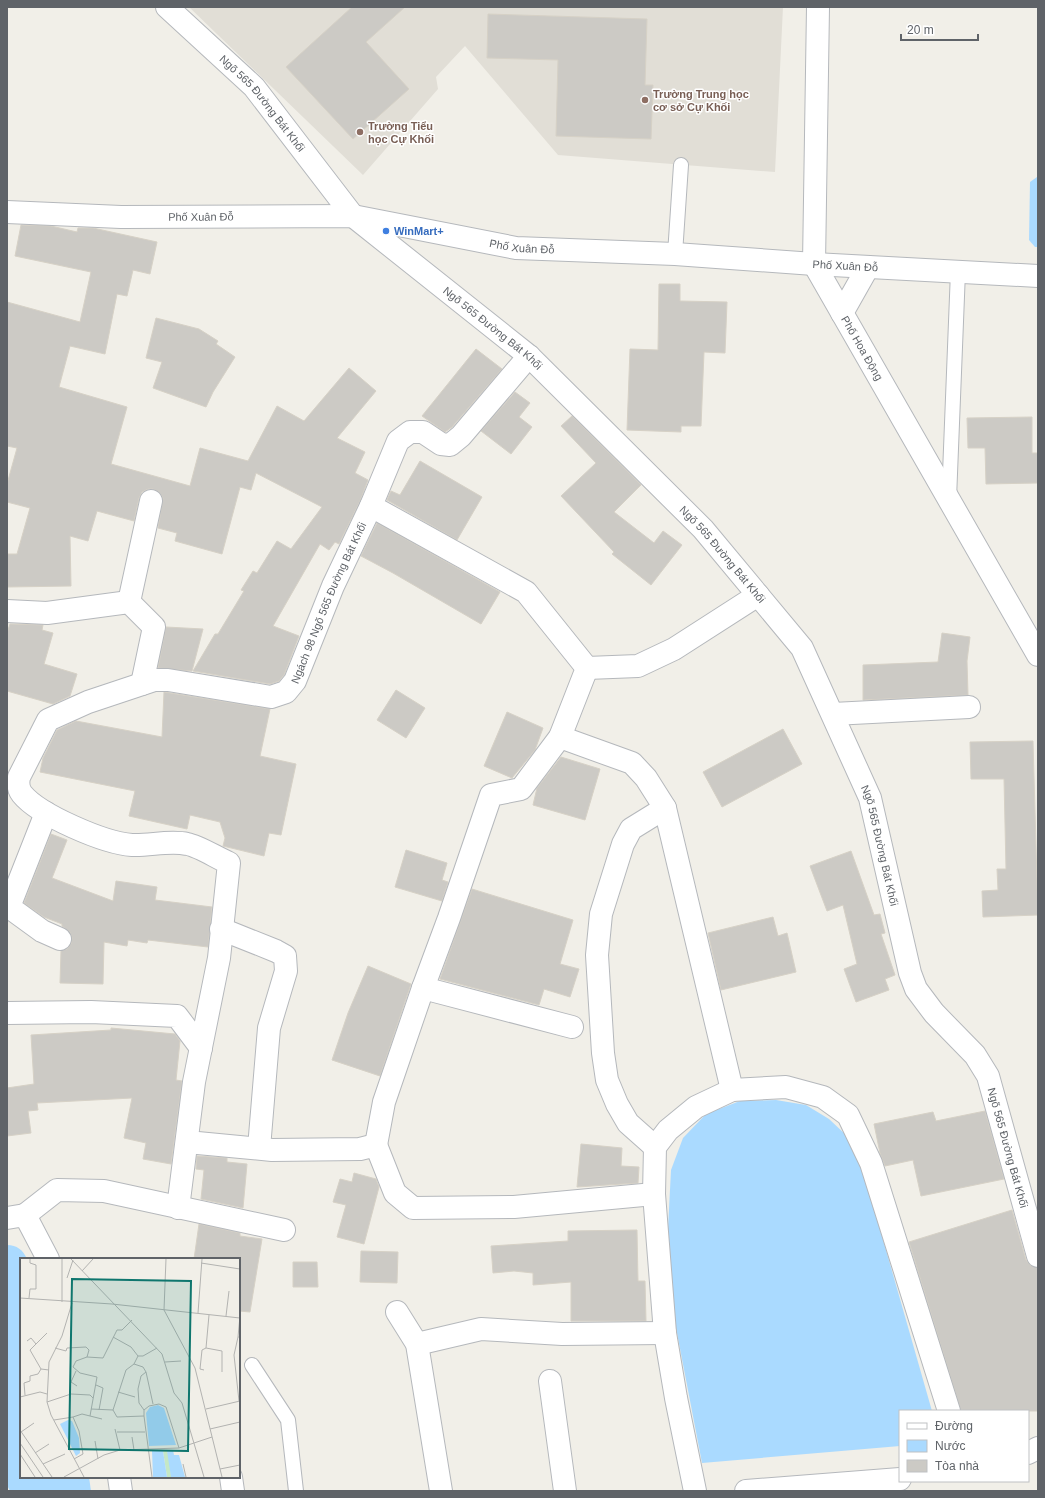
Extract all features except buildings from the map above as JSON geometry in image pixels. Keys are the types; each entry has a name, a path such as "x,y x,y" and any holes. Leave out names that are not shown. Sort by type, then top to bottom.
{"street":[{"name":"Ngõ 565 Đường Bát Khối","path":"167,7 254,87 353,216 529,356 703,529 802,648 870,798 910,973 916,989 934,1013 976,1055 988,1076 1038,1256"},
{"path":"814,264 818,7"},
{"name":"Phố Xuân Đỗ","path":"7,212 121,217 353,216 516,248 675,254 814,264 1038,276"},
{"name":"Phố Hoa Động","path":"814,264 1038,655"},
{"path":"842,312 868,267"},
{"name":"Ngách 98 Ngõ 565 Đường Bát Khối","path":"46,814 21,793 18,783 19,777 48,720 88,702 154,680 168,680 271,697 286,692 295,681 333,586 371,506 398,441 410,432 423,432 441,444 450,445 461,436 529,356"},
{"path":"129,602 151,501"},
{"path":"371,506 526,592 587,668"},
{"path":"587,668 638,666 674,649 758,595"},
{"path":"7,611 47,613 129,602"},
{"path":"129,602 154,627 142,684"},
{"path":"587,668 560,737 521,789 491,795 384,1102 376,1145 394,1193 413,1208 514,1207 654,1194"},
{"path":"833,714 969,707"},
{"path":"560,737 632,763 646,778 665,808 732,1090"},
{"path":"655,1147 628,1123 617,1104 607,1080 603,1053 597,955 601,914 623,844 631,829 665,808"},
{"path":"60,939 42,931 9,907 46,814 102,837 130,845 187,844 228,863 219,958 194,1082 178,1208"},
{"path":"221,929 285,956 286,971 269,1028 259,1148"},
{"path":"423,988 572,1027"},
{"path":"7,1013 91,1012 177,1016 201,1048"},
{"path":"695,1491 676,1398 666,1333 654,1194 655,1147 668,1130 696,1106 732,1090 786,1086 823,1098 848,1115 871,1163 949,1410"},
{"path":"187,1142 259,1148 360,1149 376,1145"},
{"path":"47,1258 16,1216 57,1190 104,1192 284,1230"},
{"path":"397,1312 417,1344 441,1491"},
{"path":"417,1344 481,1329 562,1334 666,1333"},
{"path":"550,1381 565,1491"},
{"path":"119,1478 121,1491"},
{"path":"231,1478 233,1491"},
{"path":"746,1491 899,1480"}],"lane":[{"path":"675,254 681,165"},
{"path":"949,501 958,272"},
{"path":"252,1365 288,1420 296,1491"}],"shaded area":[{"name":"Trường Trung học cơ sở Cự Khối","path":"189,7 783,7 775,172 558,155 465,46 436,77 438,89 363,175"}],"water":[{"path":"1037,177 1038,247 1035,247 1029,240 1030,182"},
{"path":"776,1100 806,1105 829,1119 846,1135 864,1173 932,1410 899,1410 899,1446 702,1463 672,1307 668,1229 671,1170 683,1138 706,1114 740,1101"},
{"path":"7,1245 14,1246 19,1249 24,1253 26,1258 20,1258 20,1478 89,1478 91,1491 10,1491 7,1485"}],"place":[{"name":"Trường Trung học cơ sở Cự Khối","path":"645,100"},
{"name":"Trường Tiểu học Cự Khối","path":"360,132"},
{"name":"WinMart+","path":"386,231"}]}
